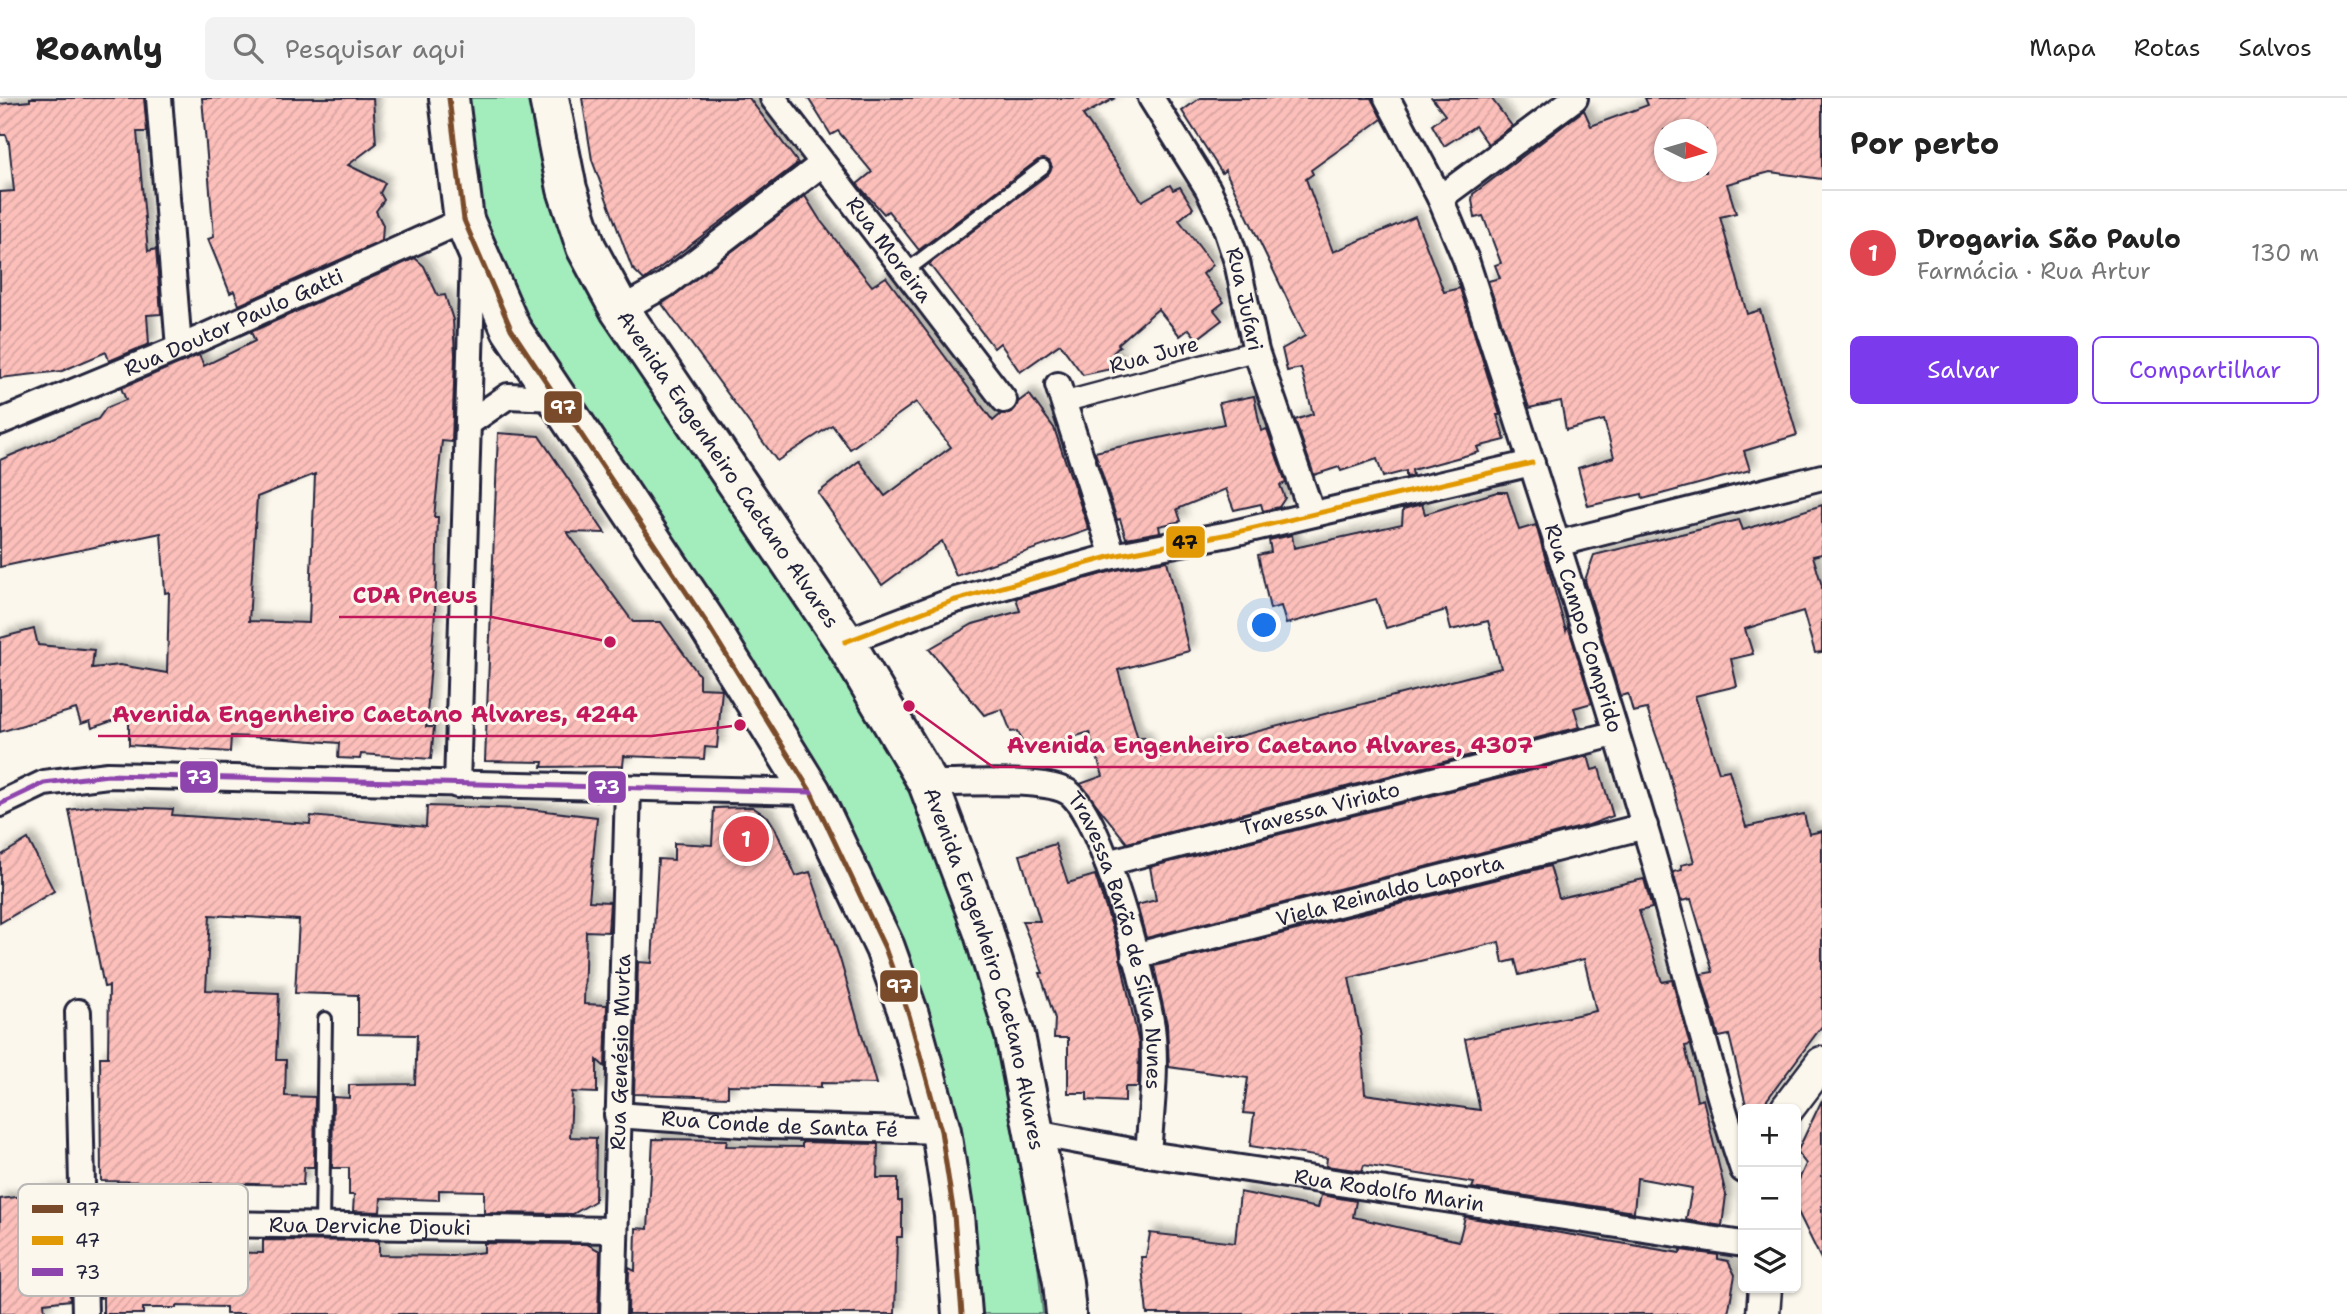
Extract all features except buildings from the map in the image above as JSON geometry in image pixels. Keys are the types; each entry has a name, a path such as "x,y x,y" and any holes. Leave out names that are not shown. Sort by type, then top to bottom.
{"main road":[{"path":"449,98 469,232 512,329 555,398 706,622 811,792 885,948 909,1015 941,1131 954,1214 962,1314"},
{"name":"Avenida Engenheiro Caetano Alvares","path":"549,98 555,137 586,247 620,310 845,642 928,783 983,930 1015,1035 1066,1314"}],"street":[{"path":"159,98 179,348"},
{"name":"Rua Moreira","path":"773,98 1004,400"},
{"name":"Rua Jufari","path":"1150,98 1208,189 1223,220 1237,261 1256,351 1312,514"},
{"name":"Rua Campo Comprido","path":"1387,98 1440,198 1466,260 1645,826 1742,1167"},
{"path":"1440,198 1575,98"},
{"path":"620,310 665,285 822,164"},
{"path":"457,785 469,423 469,232"},
{"name":"Rua Doutor Paulo Gatti","path":"0,422 469,232"},
{"name":"Rua Jure","path":"1061,394 1256,351"},
{"path":"1061,394 1113,556"},
{"path":"469,423 508,396 555,398"},
{"path":"845,642 952,601 1113,556 1312,514 1532,463"},
{"path":"1556,544 1822,477"},
{"name":"Travessa Viriato","path":"1107,863 1614,733"},
{"path":"0,804 44,783 108,775 811,792"},
{"name":"Travessa Barão de Silva Nunes","path":"928,783 1023,784 1066,790 1078,799 1089,815 1107,863 1149,1013 1153,1054 1148,1154"},
{"name":"Rua Genésio Murta","path":"613,1314 628,789"},
{"name":"Viela Reinaldo Laporta","path":"1134,956 1645,826"},
{"path":"78,1012 82,1184"},
{"path":"1791,1104 1822,1063"},
{"name":"Rua Conde de Santa Fé","path":"617,1115 771,1126 941,1131"},
{"name":"Rua Rodolfo Marin","path":"1035,1133 1148,1154 1738,1243"},
{"name":"Rua Derviche Djouki","path":"248,1225 614,1230"},
{"path":"1763,1314 1765,1293"},
{"path":"85,1296 85,1314"}],"lane":[{"path":"906,271 1043,167"},
{"path":"322,1226 325,1019"}],"green space":[{"path":"464,98 535,98 548,188 827,642 921,803 1002,1044 1032,1208 1043,1314 980,1314 924,1016 831,787 524,323 475,210"}],"transit line":[{"name":"97","path":"449,98 464,220 511,329 706,622 811,792 885,948 909,1015 941,1131 954,1215 962,1314"},
{"name":"47","path":"845,642 952,601 1113,556 1229,534 1532,463"},
{"name":"73","path":"0,804 44,783 108,775 811,792"}],"place":[{"name":"CDA Pneus","path":"610,642"},
{"name":"Avenida Engenheiro Caetano Alvares, 4307","path":"909,706"},
{"name":"Avenida Engenheiro Caetano Alvares, 4244","path":"740,725"},
{"name":"Drogaria São Paulo","path":"746,839"}]}
